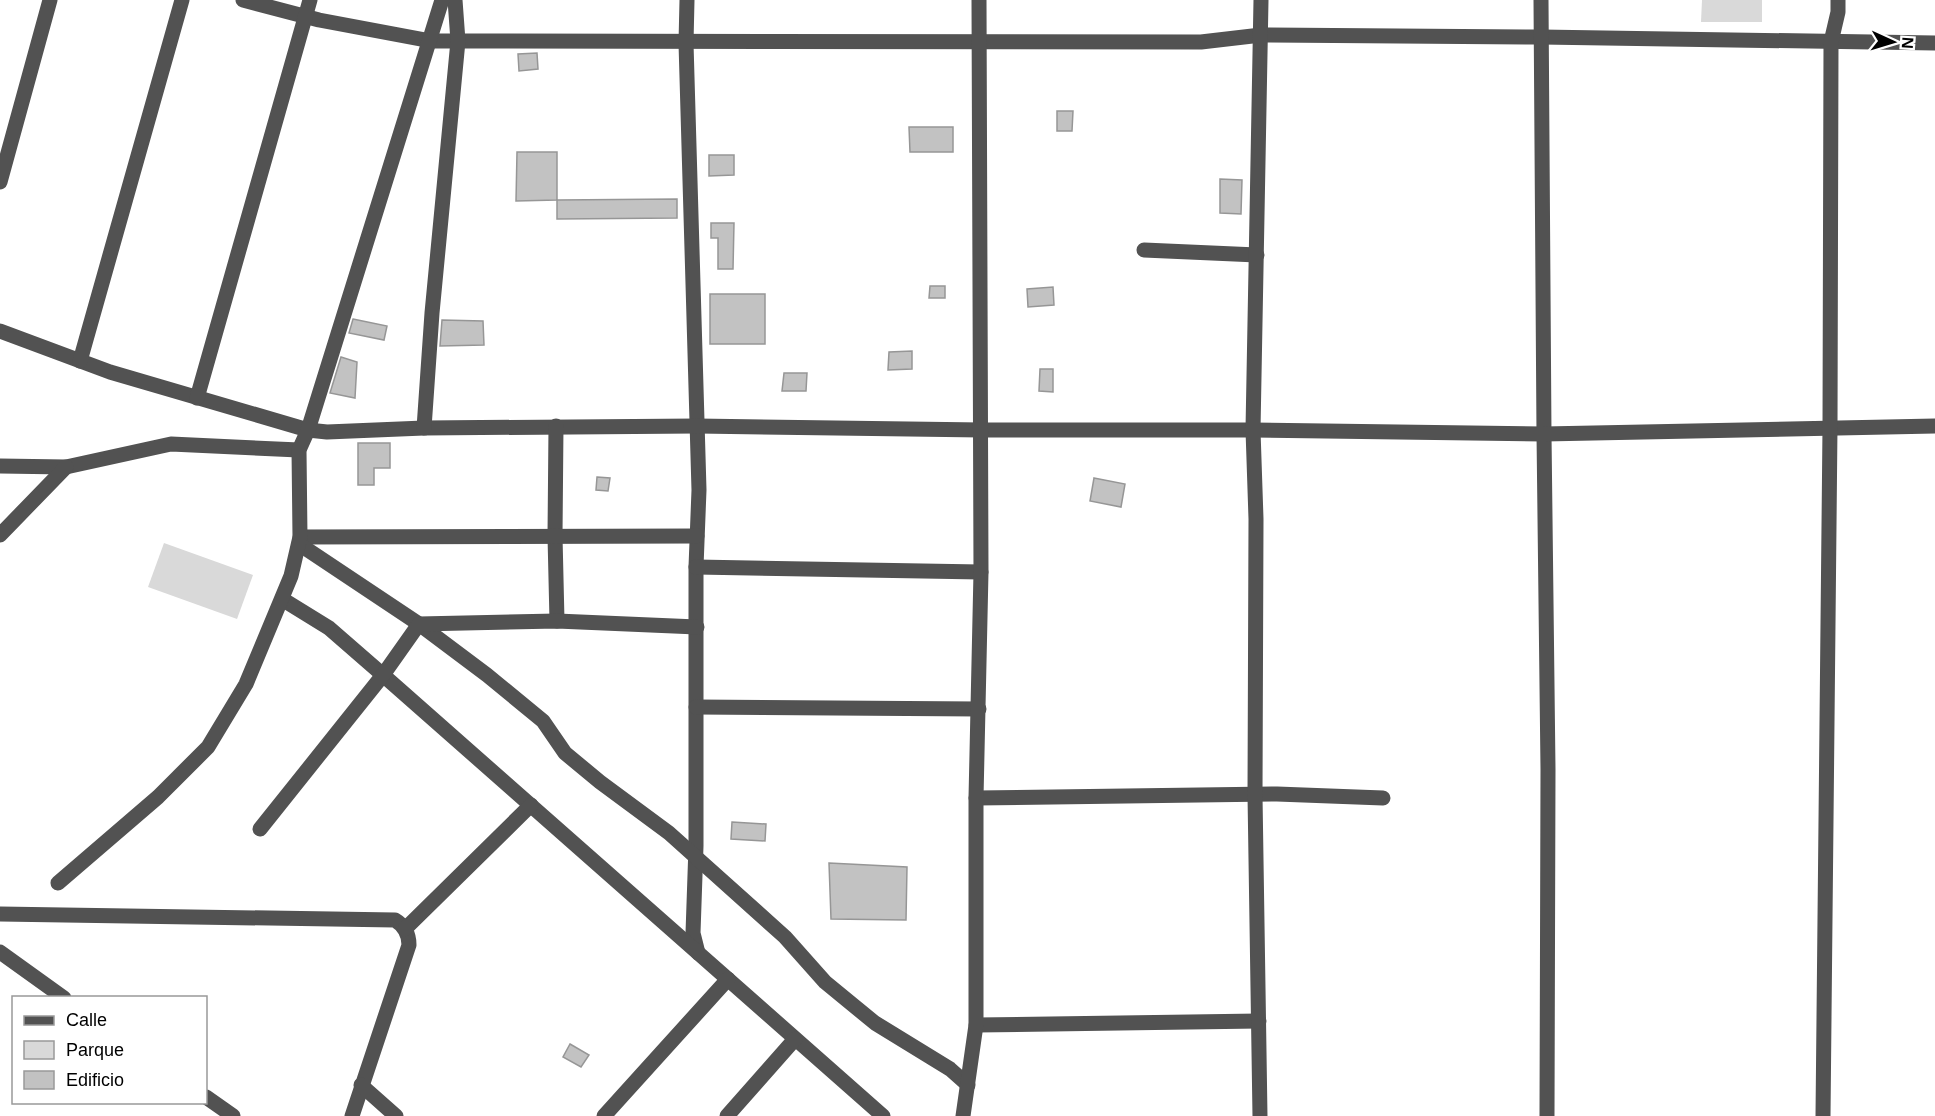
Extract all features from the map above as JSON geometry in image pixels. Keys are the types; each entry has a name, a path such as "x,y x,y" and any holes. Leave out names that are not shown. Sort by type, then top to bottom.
{"street":[{"path":"0,182 50,0"},
{"path":"81,361 182,0"},
{"path":"243,0 305,16 431,42 1201,42 1261,35 1935,43"},
{"path":"197,398 310,0"},
{"path":"58,884 158,796 208,747 246,684 291,576 299,540 299,450 308,430 431,42 442,0"},
{"path":"424,428 432,313 458,41 455,0"},
{"path":"687,0 686,43 699,490 696,567 693,933 698,953"},
{"path":"963,1116 976,1024 976,798 982,430 980,0"},
{"path":"1260,1116 1255,795 1256,519 1253,430 1261,0"},
{"path":"1541,0 1548,769 1547,1116"},
{"path":"1823,1116 1830,427 1831,42 1839,0"},
{"path":"1144,250 1257,255"},
{"path":"0,331 110,372 308,430 327,432 424,428 697,426 1544,434 1935,426"},
{"path":"556,426 557,621"},
{"path":"0,466 66,467 171,444 299,450"},
{"path":"0,535 66,467"},
{"path":"299,540 697,536"},
{"path":"299,540 487,675 543,721 565,753 669,833 785,937 825,982 875,1023 950,1070 968,1085"},
{"path":"696,567 981,572"},
{"path":"282,599 329,628 883,1116"},
{"path":"419,624 557,621 697,627"},
{"path":"261,829 383,675 419,624"},
{"path":"696,707 979,709"},
{"path":"976,798 1255,795 1383,798"},
{"path":"405,929 531,805"},
{"path":"0,914 395,920 401,923 409,936 409,945 352,1116"},
{"path":"0,952 61,996"},
{"path":"604,1116 728,980"},
{"path":"976,1024 1259,1021"},
{"path":"727,1116 795,1039"},
{"path":"361,1085 396,1116"},
{"path":"207,1098 233,1116"}],"green space":[{"path":"1702,0 1762,0 1762,22 1701,22"},
{"path":"164,543 253,575 237,619 148,587"}],"building":[{"path":"537,53 538,69 519,71 518,54"},
{"path":"1057,111 1073,111 1072,131 1057,131"},
{"path":"909,127 953,127 953,152 910,152"},
{"path":"517,152 557,152 557,200 516,201"},
{"path":"709,155 734,155 734,175 709,176"},
{"path":"1220,179 1242,180 1241,214 1220,213"},
{"path":"677,199 677,218 557,219 557,200"},
{"path":"711,223 734,223 733,269 718,269 718,238 711,238"},
{"path":"930,286 945,286 945,298 929,298"},
{"path":"1053,287 1054,305 1028,307 1027,289"},
{"path":"710,294 765,294 765,344 710,344"},
{"path":"353,319 387,326 384,340 349,333"},
{"path":"442,320 483,321 484,345 440,346"},
{"path":"912,351 912,369 888,370 889,352"},
{"path":"341,357 357,362 355,398 330,393"},
{"path":"1040,369 1053,369 1053,392 1039,391"},
{"path":"784,373 807,373 806,391 782,391"},
{"path":"358,443 390,443 390,468 374,468 374,485 358,485"},
{"path":"597,477 610,478 608,491 596,490"},
{"path":"1094,478 1125,484 1121,507 1090,501"},
{"path":"732,822 766,824 765,841 731,839"},
{"path":"829,863 907,867 906,920 831,919"},
{"path":"570,1044 589,1055 581,1067 563,1057"}]}
